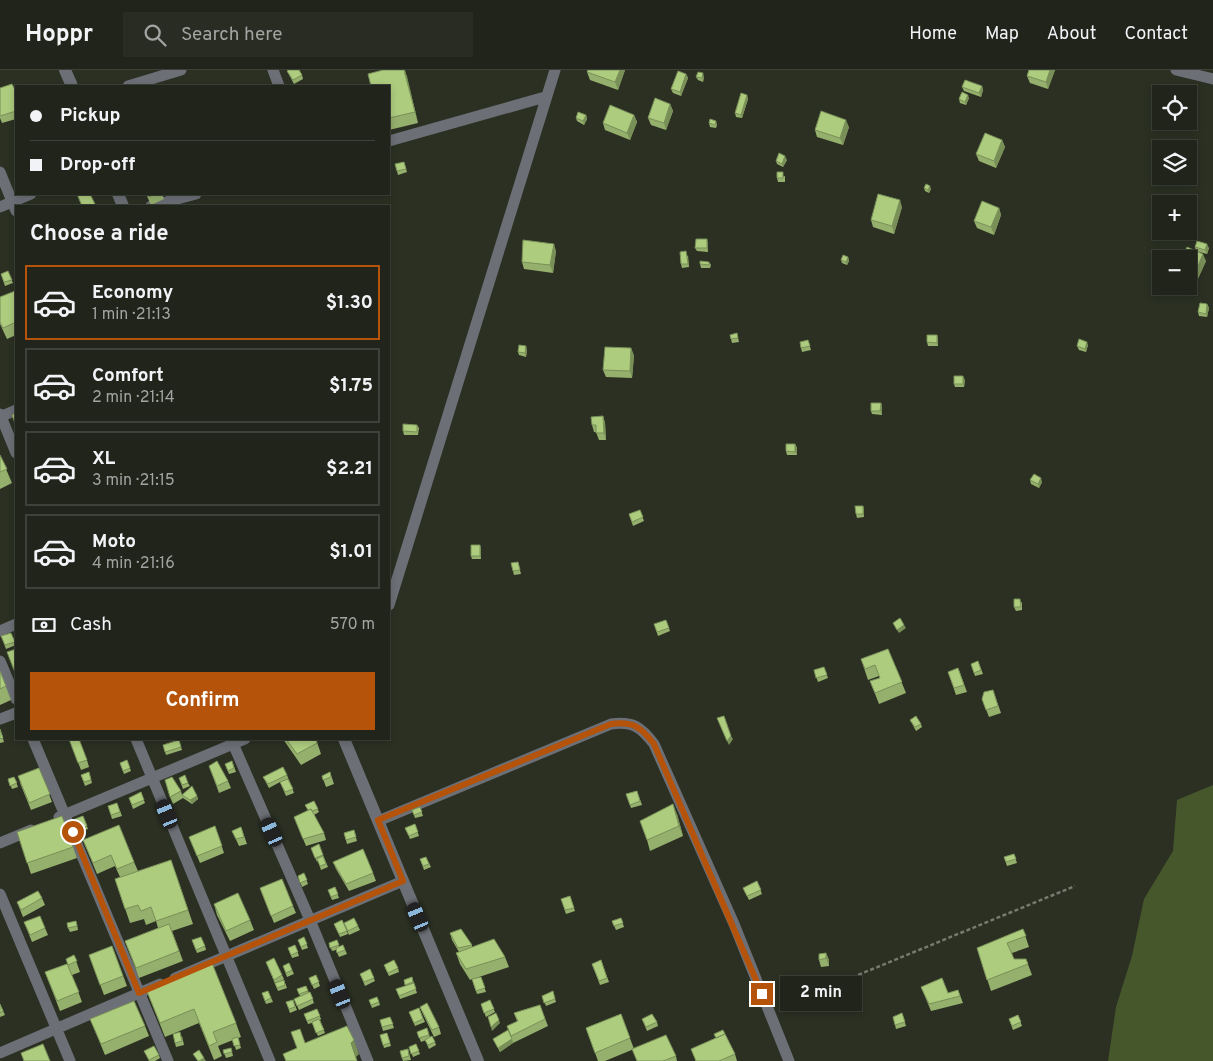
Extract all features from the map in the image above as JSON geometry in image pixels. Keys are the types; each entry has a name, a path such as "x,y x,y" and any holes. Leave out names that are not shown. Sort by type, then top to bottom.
{"street":[{"path":"65,70 72,85"},
{"path":"131,85 181,70"},
{"path":"273,70 279,85"},
{"path":"390,602 545,97 555,70"},
{"path":"1176,70 1213,79"},
{"path":"390,141 545,97"},
{"path":"0,172 14,206 0,207"},
{"path":"15,205 30,195"},
{"path":"155,205 192,195"},
{"path":"15,410 0,416 15,451"},
{"path":"0,631 15,624"},
{"path":"0,661 15,697"},
{"path":"0,719 15,713"},
{"path":"378,820 611,724 634,724 642,728 654,744 734,924 789,1061"},
{"path":"34,740 168,1061"},
{"path":"136,740 270,1061"},
{"path":"344,740 478,1061"},
{"path":"0,842 152,778 232,741 310,920 368,1061"},
{"path":"0,1053 403,881"},
{"path":"0,894 70,1061"}],"path":[{"path":"769,1012 1075,886"}],"green space":[{"path":"1213,785 1213,1061 1108,1061 1116,1007 1132,956 1144,899 1173,851 1177,800"}],"building":[{"path":"288,70 299,70 302,75 293,80"},
{"path":"383,70 404,70 415,112 390,118 390,85 371,85 368,74"},
{"path":"588,70 620,70 615,82 587,72"},
{"path":"1029,70 1050,70 1046,82 1027,76"},
{"path":"678,71 686,74 680,92 671,89"},
{"path":"698,72 703,73 702,78 696,77"},
{"path":"965,80 982,86 979,93 962,87"},
{"path":"12,84 15,90 15,111 0,116 0,88"},
{"path":"962,92 968,95 965,102 959,99"},
{"path":"741,93 747,95 741,115 735,113"},
{"path":"655,98 670,104 664,123 648,118"},
{"path":"610,105 634,115 627,133 603,123"},
{"path":"821,111 846,120 840,138 815,130"},
{"path":"578,112 586,115 583,121 576,118"},
{"path":"710,119 716,121 715,125 709,123"},
{"path":"985,133 1002,140 994,161 976,154"},
{"path":"779,153 785,156 782,164 776,161"},
{"path":"404,162 406,169 397,171 395,164"},
{"path":"777,172 783,172 783,178 777,178"},
{"path":"926,184 930,186 928,190 924,188"},
{"path":"878,194 900,200 892,226 871,220"},
{"path":"77,195 90,195 95,204 92,205 82,205"},
{"path":"982,201 999,208 991,227 974,221"},
{"path":"696,239 707,239 707,248 695,248"},
{"path":"523,240 554,244 550,265 522,262"},
{"path":"1197,241 1207,244 1205,250 1195,247"},
{"path":"686,251 688,264 681,264 680,252"},
{"path":"1197,251 1203,254 1197,269"},
{"path":"843,255 848,257 846,262 841,260"},
{"path":"700,261 709,262 709,265 700,264"},
{"path":"8,271 12,280 4,282 1,274"},
{"path":"15,291 15,325 14,323 3,328 0,322 0,297"},
{"path":"1200,303 1207,304 1206,314 1198,312"},
{"path":"737,333 738,338 731,339 730,335"},
{"path":"927,335 937,335 937,343 927,342"},
{"path":"1079,339 1087,342 1085,349 1077,346"},
{"path":"808,340 810,346 801,348 800,342"},
{"path":"519,345 526,346 525,353 518,352"},
{"path":"605,347 631,348 630,371 603,370"},
{"path":"954,376 963,376 963,384 954,384"},
{"path":"871,403 881,403 880,411 871,411"},
{"path":"603,416 604,433 596,433 596,425 592,425 591,417"},
{"path":"403,424 417,425 417,432 403,431"},
{"path":"786,444 795,444 795,452 786,451"},
{"path":"0,455 7,469 0,472"},
{"path":"1034,474 1041,478 1038,484 1030,480"},
{"path":"855,506 863,506 863,514 856,514"},
{"path":"640,510 643,517 632,522 629,514"},
{"path":"471,545 480,545 480,556 471,556"},
{"path":"518,562 520,570 513,571 511,563"},
{"path":"1014,599 1020,599 1021,607 1014,607"},
{"path":"900,618 904,625 897,630 893,623"},
{"path":"666,620 669,628 657,632 654,624"},
{"path":"11,633 15,642 5,645 1,636"},
{"path":"15,649 15,672 7,652"},
{"path":"888,649 902,682 875,693 870,681 880,678 875,665 865,669 861,659"},
{"path":"978,661 981,670 974,673 971,664"},
{"path":"824,667 827,675 816,678 814,670"},
{"path":"958,668 964,685 954,688 948,672"},
{"path":"0,671 6,686 0,689"},
{"path":"993,690 998,706 986,710 982,699 984,692"},
{"path":"724,716 731,736 727,741 717,718"},
{"path":"916,716 921,724 915,727 910,720"},
{"path":"69,740 79,740 87,760 78,763"},
{"path":"179,740 181,747 165,752 163,745"},
{"path":"287,740 316,740 317,743 297,754"},
{"path":"127,760 130,768 123,771 120,763"},
{"path":"217,761 228,781 217,786 209,766"},
{"path":"232,761 234,768 228,771 225,764"},
{"path":"283,767 287,775 268,784 263,777"},
{"path":"39,768 50,794 29,803 18,776"},
{"path":"89,772 91,780 84,782 81,775"},
{"path":"330,772 331,777 323,780 322,776"},
{"path":"185,775 188,783 182,785 179,778"},
{"path":"14,777 17,783 10,786 8,779"},
{"path":"172,777 181,791 170,797 165,780"},
{"path":"288,779 293,789 285,792 280,782"},
{"path":"192,786 197,796 190,800 182,795"},
{"path":"637,791 640,801 630,805 626,794"},
{"path":"141,792 144,800 132,805 129,798"},
{"path":"314,801 318,809 308,810 305,805"},
{"path":"117,803 120,812 111,815 108,806"},
{"path":"673,804 679,826 647,840 640,821"},
{"path":"420,807 422,812 414,815 412,810"},
{"path":"311,809 324,833 303,839 294,817"},
{"path":"62,816 73,847 27,863 17,832"},
{"path":"83,816 87,826 79,829 75,819"},
{"path":"415,824 418,832 409,836 405,828"},
{"path":"119,825 134,862 117,869 111,855 93,863 83,840"},
{"path":"215,826 222,846 197,856 189,837"},
{"path":"241,827 244,837 236,839 232,831"},
{"path":"354,830 356,837 346,840 344,833"},
{"path":"319,844 323,855 315,858 311,848"},
{"path":"363,849 373,873 346,884 333,862"},
{"path":"1014,854 1016,859 1006,862 1004,857"},
{"path":"323,856 326,864 320,866 317,859"},
{"path":"426,857 429,864 423,866 420,859"},
{"path":"171,860 188,910 156,921 151,907 141,911 138,905 125,909 115,879"},
{"path":"304,873 307,880 300,883 298,876"},
{"path":"282,879 293,906 271,916 260,888"},
{"path":"757,881 761,890 747,896 743,888"},
{"path":"335,887 338,894 331,897 328,890"},
{"path":"38,891 42,898 21,910 17,902"},
{"path":"238,893 250,920 226,931 214,904"},
{"path":"570,896 574,908 565,910 561,899"},
{"path":"40,916 45,928 30,935 24,922"},
{"path":"354,918 358,926 348,931 344,923"},
{"path":"621,918 623,923 614,926 612,921"},
{"path":"342,920 347,931 339,934 334,924"},
{"path":"76,921 77,926 68,928 67,923"},
{"path":"169,924 179,951 136,968 125,941"},
{"path":"461,929 472,945 458,948 450,933"},
{"path":"1023,929 1026,936 1007,943 1014,959 1026,959 1028,964 987,980 977,948"},
{"path":"201,937 205,946 196,950 192,940"},
{"path":"304,937 307,944 301,947 298,940"},
{"path":"494,939 505,957 466,969 456,953"},
{"path":"337,940 339,945 330,948 329,943"},
{"path":"295,945 298,952 291,955 288,948"},
{"path":"343,945 345,950 337,953 336,948"},
{"path":"112,946 123,976 100,985 89,955"},
{"path":"826,953 826,958 819,960 819,954"},
{"path":"74,955 77,961 68,965 66,959"},
{"path":"274,958 282,975 274,980 266,962"},
{"path":"394,960 398,968 388,973 384,965"},
{"path":"601,960 607,978 599,981 592,964"},
{"path":"212,963 236,1023 213,1032 217,1042 209,1046 194,1009 160,1023 146,989"},
{"path":"289,963 292,970 286,973 283,966"},
{"path":"67,964 79,992 57,1001 45,972"},
{"path":"370,969 374,978 364,982 360,974"},
{"path":"316,975 319,982 312,985 309,978"},
{"path":"412,977 413,982 405,985 404,980"},
{"path":"481,977 485,988 476,991 472,979"},
{"path":"942,978 948,993 958,990 960,996 929,1004 921,987"},
{"path":"284,980 285,985 277,988 275,983"},
{"path":"414,983 416,989 399,996 396,989"},
{"path":"306,986 308,991 299,994 297,989"},
{"path":"268,991 271,998 265,1001 262,993"},
{"path":"553,991 555,999 544,1003 542,996"},
{"path":"310,992 313,999 297,1006 294,999"},
{"path":"377,997 379,1002 371,1005 369,1000"},
{"path":"293,1000 295,1007 289,1009 286,1002"},
{"path":"490,1000 494,1009 484,1013 481,1004"},
{"path":"134,1001 145,1026 101,1044 90,1019"},
{"path":"427,1003 439,1027 432,1030 420,1007"},
{"path":"540,1005 545,1019 511,1036 507,1026 518,1021 514,1013"},
{"path":"419,1008 423,1019 414,1023 409,1012"},
{"path":"317,1009 320,1016 307,1021 304,1014"},
{"path":"496,1013 499,1020 491,1027 488,1017"},
{"path":"902,1013 905,1022 895,1025 893,1017"},
{"path":"621,1014 630,1038 595,1053 586,1028"},
{"path":"652,1014 657,1022 646,1027 642,1019"},
{"path":"1018,1015 1021,1022 1012,1026 1009,1019"},
{"path":"390,1017 393,1024 382,1027 380,1020"},
{"path":"319,1019 324,1030 316,1033 312,1022"},
{"path":"347,1026 354,1040 351,1043 357,1061 286,1061 283,1054 297,1048 291,1032 300,1029 305,1043"},
{"path":"427,1028 429,1035 419,1038 417,1032"},
{"path":"508,1030 512,1039 498,1048 493,1039"},
{"path":"723,1030 725,1034 716,1038 714,1034"},
{"path":"180,1032 182,1041 175,1043 173,1034"},
{"path":"387,1033 390,1043 383,1045 380,1035"},
{"path":"725,1034 735,1054 719,1061 696,1061 691,1049"},
{"path":"666,1035 676,1056 663,1061 637,1061 632,1049"},
{"path":"432,1036 435,1042 428,1045 425,1040"},
{"path":"238,1037 240,1045 234,1046 232,1039"},
{"path":"43,1044 50,1061 24,1061 21,1053"},
{"path":"416,1044 419,1051 411,1054 409,1047"},
{"path":"154,1046 159,1055 149,1060 144,1051"},
{"path":"231,1048 232,1052 224,1054 223,1050"},
{"path":"408,1049 409,1056 402,1058 400,1051"},
{"path":"199,1050 204,1058 198,1061 193,1054"}],"route":[{"path":"73,832 139,993 403,881 378,820 611,724 625,722 634,724 642,728 654,744 734,924 762,994"}]}
